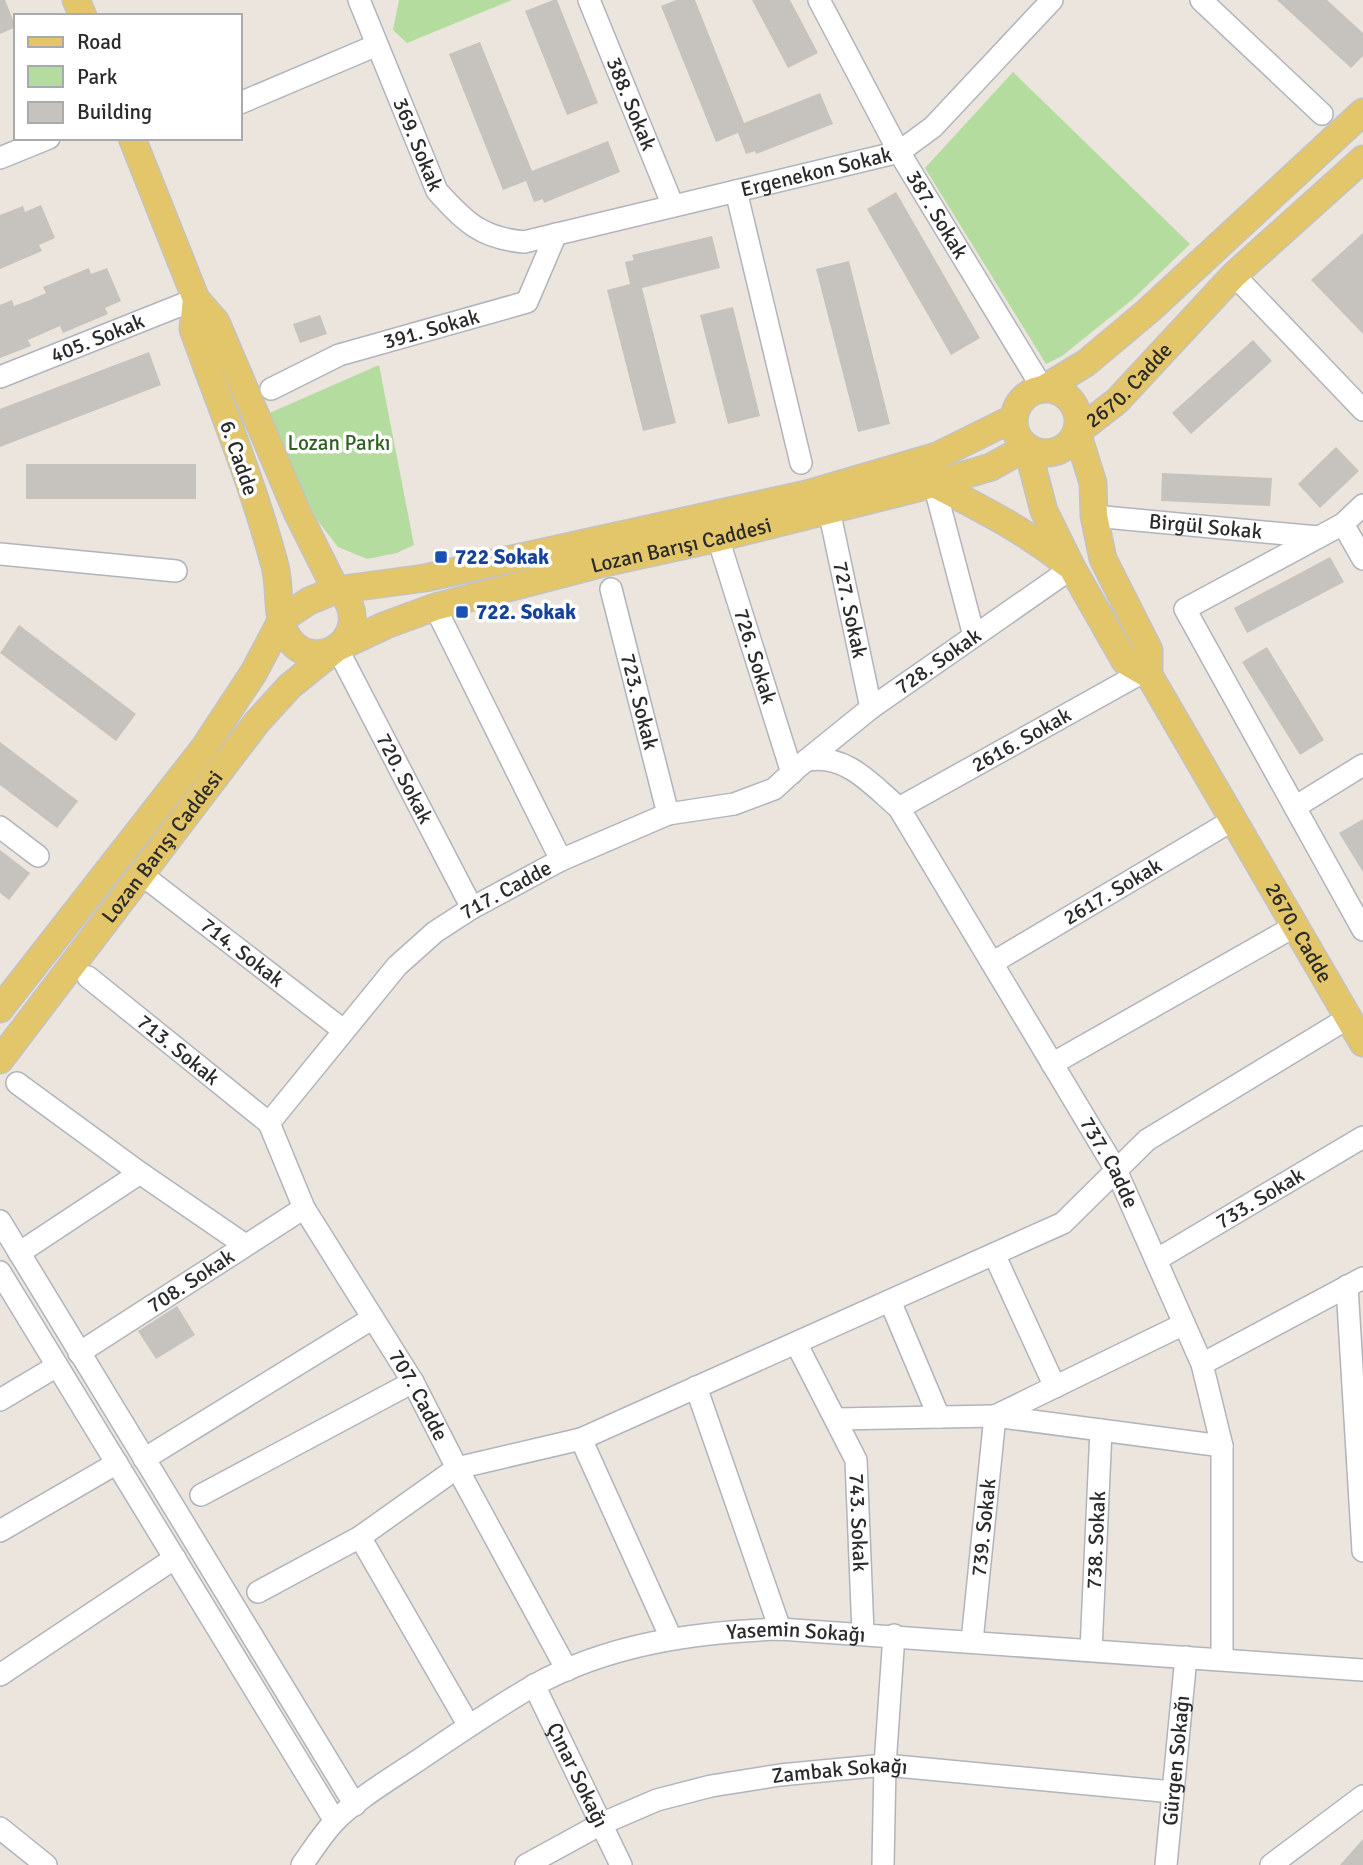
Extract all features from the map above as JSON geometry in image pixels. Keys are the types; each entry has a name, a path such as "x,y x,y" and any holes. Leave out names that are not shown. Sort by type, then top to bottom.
{"main road":[{"name":"2670. Cadde","path":"1043,389 1086,363 1148,311 1363,112"},
{"name":"6. Cadde","path":"133,140 197,299 216,322 297,512 336,590"},
{"name":"2670. Cadde","path":"1146,673 1149,650 1103,559 1094,516 1093,483 1077,432 1117,401 1234,275 1363,159"},
{"name":"6. Cadde","path":"197,299 193,329 265,535 275,569 282,619"},
{"path":"1043,389 1056,390 1072,402 1077,411 1077,432 1065,448 1056,453 1046,454 1027,447 1019,439 1014,418 1021,401 1043,389"},
{"name":"Lozan Barışı Caddesi","path":"0,1009 204,748 254,673 282,619 309,601 336,590 425,578 807,494 937,456 1014,418"},
{"name":"2670. Cadde","path":"1027,447 1044,511 1072,568 1125,662 1146,673 1363,1043"},
{"name":"Lozan Barışı Caddesi","path":"282,619 289,639 306,651 317,653 337,648 386,625 435,607 604,563 718,538 934,484 991,467 1027,447"},
{"path":"934,484 999,517 1036,540 1072,568"},
{"name":"Lozan Barışı Caddesi","path":"0,1059 257,722 290,686 337,648 351,632 353,621 348,600 342,592 336,590"}],"street":[{"name":"369. Sokak","path":"359,0 437,191 455,211 477,229 500,240 524,242"},
{"name":"388. Sokak","path":"589,0 673,206"},
{"name":"387. Sokak","path":"819,0 900,152 1043,389"},
{"name":"Ergenekon Sokak","path":"524,242 900,152 933,127 1052,0"},
{"path":"1201,0 1322,114"},
{"path":"242,102 377,45"},
{"path":"0,158 44,140"},
{"path":"736,191 802,463"},
{"name":"391. Sokak","path":"271,389 339,355 527,302 556,234"},
{"path":"1234,275 1363,410"},
{"name":"405. Sokak","path":"0,377 197,299"},
{"path":"934,484 974,636"},
{"name":"Birgül Sokak","path":"1294,807 1185,609 1343,524 1363,505"},
{"name":"727. Sokak","path":"829,510 870,708"},
{"name":"Birgül Sokak","path":"1094,516 1318,537"},
{"path":"1343,524 1363,559"},
{"name":"726. Sokak","path":"718,538 792,773"},
{"path":"0,554 176,571"},
{"name":"728. Sokak","path":"809,760 870,708 1072,568"},
{"name":"723. Sokak","path":"611,589 668,814"},
{"path":"435,607 561,860"},
{"name":"720. Sokak","path":"337,648 472,908"},
{"name":"2616. Sokak","path":"899,808 1146,673"},
{"name":"737. Cadde","path":"809,760 822,758 839,761 899,808 1116,1170 1202,1364 1222,1446 1222,1659"},
{"name":"717. Cadde","path":"269,1123 343,1030 414,948 472,908 561,860 668,814 734,804 759,797 774,789 809,760"},
{"path":"1363,765 1294,807 1363,930"},
{"name":"2617. Sokak","path":"992,962 1233,820"},
{"path":"0,827 38,856"},
{"name":"714. Sokak","path":"141,874 343,1030"},
{"path":"1052,1064 1294,926"},
{"name":"713. Sokak","path":"88,977 269,1123"},
{"path":"258,1592 360,1537 457,1468 581,1439 1063,1223 1147,1140 1348,1018"},
{"path":"17,1083 140,1173 245,1245"},
{"name":"707. Cadde","path":"269,1123 304,1208 413,1382 567,1670"},
{"name":"733. Sokak","path":"1156,1260 1363,1137"},
{"path":"19,1254 140,1173"},
{"name":"708. Sokak","path":"79,1353 304,1208"},
{"path":"0,1221 355,1805"},
{"path":"994,1254 1055,1387"},
{"path":"0,1272 335,1821"},
{"path":"1202,1364 1355,1282 1363,1551"},
{"path":"890,1301 939,1418"},
{"path":"144,1459 373,1318"},
{"path":"995,1416 1184,1324"},
{"name":"743. Sokak","path":"796,1343 856,1460 863,1633"},
{"path":"0,1400 57,1366"},
{"path":"201,1494 413,1382"},
{"path":"696,1387 780,1629"},
{"path":"836,1419 995,1416 1222,1446"},
{"name":"739. Sokak","path":"972,1641 995,1416"},
{"name":"738. Sokak","path":"1091,1650 1101,1430"},
{"path":"581,1439 671,1638"},
{"path":"0,1531 117,1463"},
{"path":"360,1537 469,1726"},
{"path":"0,1675 175,1558"},
{"name":"Yasemin Sokağı","path":"302,1865 335,1821 355,1805 469,1726 534,1685 617,1652 671,1638 726,1630 780,1629 1363,1670"},
{"path":"883,1865 885,1765 894,1635"},
{"name":"Gürgen Sokağı","path":"1166,1865 1186,1657"},
{"name":"Çınar Sokağı","path":"534,1685 621,1865"},
{"name":"Zambak Sokağı","path":"526,1865 601,1824 657,1800 712,1786 780,1775 885,1765 1173,1792"},
{"path":"1271,1865 1361,1802"},
{"path":"0,1828 46,1865"}],"green space":[{"path":"399,0 512,0 407,43 393,30"},
{"path":"1013,72 1190,244 1133,299 1062,356 1046,364 925,168"},
{"name":"Lozan Parkı","path":"379,365 414,545 397,553 367,559 338,547 317,520 265,415"}],"building":[{"path":"0,0 5,0 14,28 0,34"},
{"path":"557,0 598,103 567,115 525,11"},
{"path":"676,0 695,0 744,123 820,93 833,124 756,154 755,151 746,154 738,133 716,142 661,6"},
{"path":"752,0 790,0 818,53 788,68"},
{"path":"1277,0 1327,0 1363,33 1363,56 1351,68"},
{"path":"480,42 532,171 608,141 620,172 544,203 543,199 534,202 526,181 503,190 449,54"},
{"path":"896,192 980,338 951,355 867,209"},
{"path":"41,205 55,238 39,245 42,251 0,269 0,215 23,206 25,212"},
{"path":"1363,233 1363,334 1311,280"},
{"path":"712,236 720,268 642,288 676,423 643,431 607,290 630,284 625,262 634,260 632,255"},
{"path":"849,261 890,424 858,432 816,269"},
{"path":"89,268 91,274 107,268 121,301 105,308 108,314 63,333 60,326 28,340 31,346 0,358 0,305 12,300 14,306 30,300 46,293 43,287"},
{"path":"733,307 760,416 728,424 700,315"},
{"path":"320,315 327,334 300,343 293,324"},
{"path":"1253,340 1272,361 1191,434 1172,413"},
{"path":"149,352 161,385 0,447 0,409"},
{"path":"1336,447 1359,471 1320,508 1298,484"},
{"path":"26,464 196,464 196,499 26,499"},
{"path":"1162,473 1272,478 1270,506 1161,501"},
{"path":"1330,557 1344,582 1247,633 1234,608"},
{"path":"19,625 136,714 116,741 0,653"},
{"path":"1267,647 1324,740 1300,755 1242,662"},
{"path":"0,742 78,801 57,828 0,785"},
{"path":"1363,819 1363,872 1339,833"},
{"path":"0,850 30,873 9,900 0,893"},
{"path":"177,1306 195,1335 156,1359 138,1331"},
{"path":"1363,1839 1363,1865 1340,1865"}],"place":[{"name":"722 Sokak","path":"441,557"},
{"name":"722. Sokak","path":"462,612"}]}
